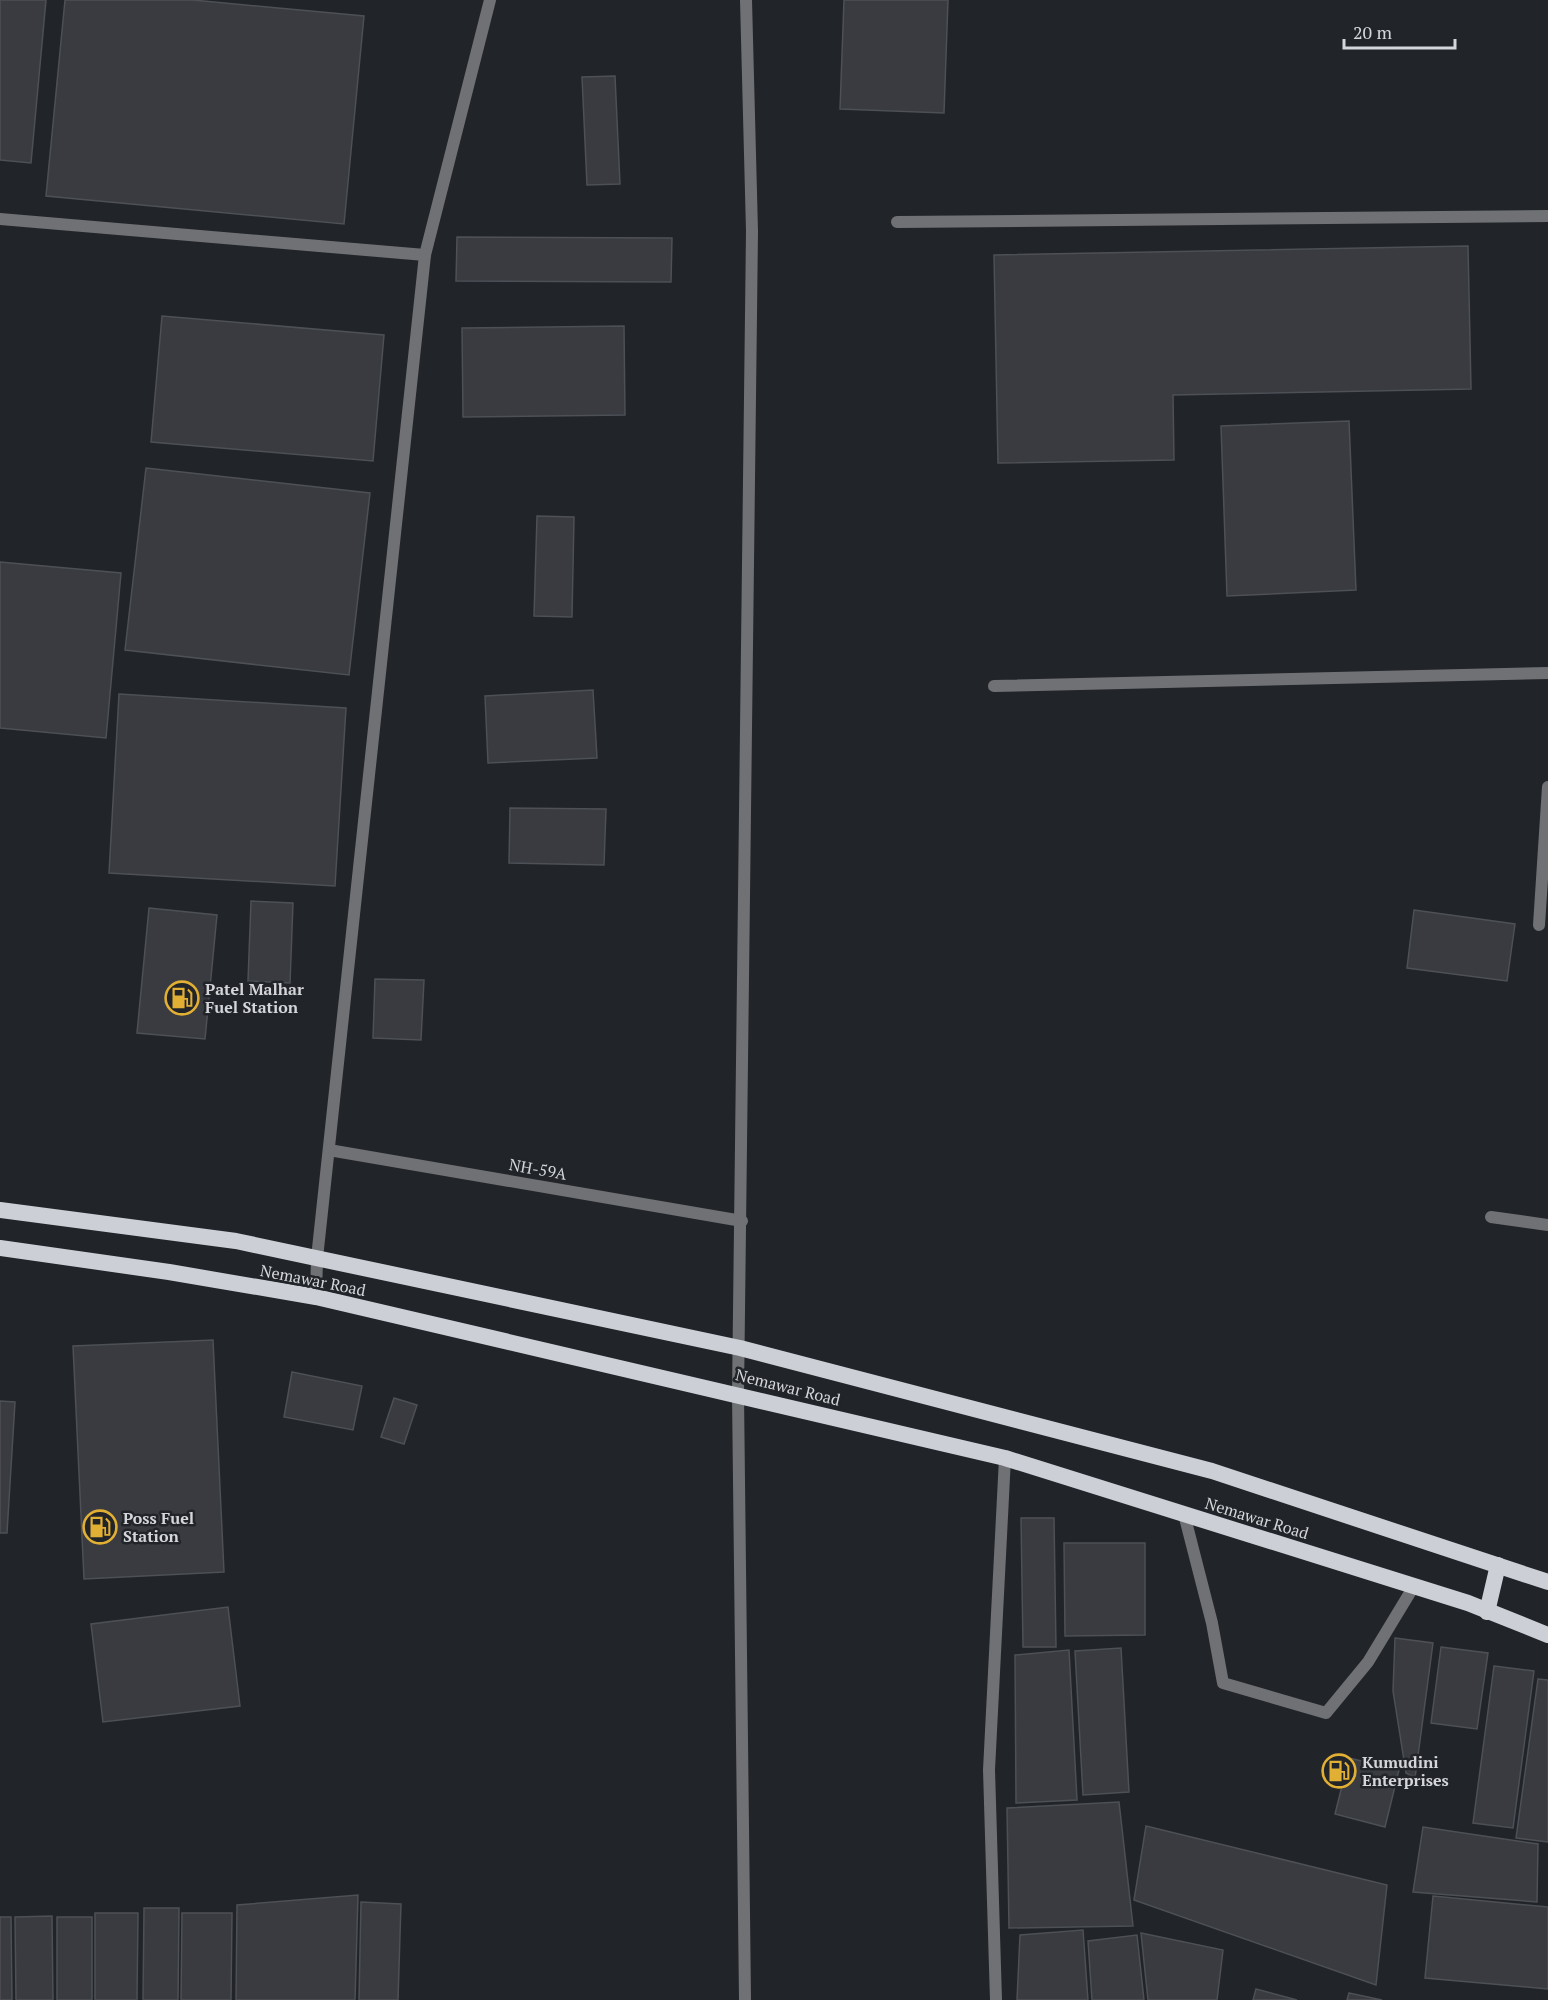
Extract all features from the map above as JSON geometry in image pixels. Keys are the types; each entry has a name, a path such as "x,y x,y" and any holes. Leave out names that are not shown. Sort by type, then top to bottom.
{"highway":[{"name":"Nemawar Road","path":"0,1210 236,1241 740,1348 1212,1471 1548,1582"},
{"name":"Nemawar Road","path":"0,1248 169,1272 316,1297 1005,1458 1414,1587 1548,1635"},
{"path":"1488,1612 1498,1565"}],"street":[{"path":"316,1297 329,1150 425,255 490,0"},
{"path":"745,2000 738,1394 742,1221 752,255 746,0"},
{"path":"897,222 1548,216"},
{"path":"0,219 425,255"},
{"path":"994,686 1548,672"},
{"path":"1539,925 1548,787"},
{"name":"NH-59A","path":"329,1150 742,1221"},
{"path":"1491,1217 1548,1225"},
{"path":"996,2000 989,1770 1005,1458"},
{"path":"1184,1514 1212,1623 1224,1683 1326,1713 1368,1662 1414,1587"}],"building":[{"path":"0,0 46,0 31,163 0,160"},
{"path":"65,0 193,0 364,16 344,224 46,196"},
{"path":"844,0 948,0 944,113 840,109"},
{"path":"615,76 620,184 587,185 582,77"},
{"path":"457,237 672,238 671,282 456,281"},
{"path":"1468,246 1471,389 1173,395 1174,460 998,463 994,255"},
{"path":"162,316 384,335 373,461 151,442"},
{"path":"624,326 625,415 463,417 462,328"},
{"path":"1349,421 1356,590 1227,596 1221,426"},
{"path":"146,468 370,493 349,675 125,650"},
{"path":"537,516 574,517 572,617 534,616"},
{"path":"0,562 121,573 106,738 0,728"},
{"path":"593,690 597,758 488,763 485,696"},
{"path":"119,694 346,708 335,886 109,873"},
{"path":"510,808 606,809 604,865 509,863"},
{"path":"251,901 293,903 290,983 248,981"},
{"path":"149,908 217,915 205,1039 137,1033"},
{"path":"1414,910 1515,924 1507,981 1407,968"},
{"path":"375,979 424,980 421,1040 373,1038"},
{"path":"213,1340 224,1572 84,1579 73,1346"},
{"path":"292,1372 362,1386 353,1430 284,1417"},
{"path":"394,1398 417,1405 404,1444 381,1437"},
{"path":"0,1401 15,1402 7,1533 0,1533"},
{"path":"1021,1518 1054,1518 1056,1647 1023,1647"},
{"path":"1064,1543 1145,1543 1145,1635 1065,1636"},
{"path":"228,1607 240,1706 103,1722 91,1624"},
{"path":"1395,1638 1433,1643 1415,1778 1406,1773 1393,1691"},
{"path":"1441,1647 1488,1653 1477,1729 1431,1723"},
{"path":"1121,1648 1129,1792 1083,1795 1075,1651"},
{"path":"1069,1650 1077,1800 1016,1803 1015,1655"},
{"path":"1494,1666 1534,1671 1513,1828 1473,1823"},
{"path":"1538,1679 1548,1680 1548,1842 1516,1838"},
{"path":"1349,1758 1399,1770 1385,1827 1335,1814"},
{"path":"1119,1802 1133,1926 1009,1928 1007,1808"},
{"path":"1146,1826 1387,1885 1376,1985 1134,1900"},
{"path":"1423,1827 1538,1844 1537,1902 1413,1892"},
{"path":"358,1895 355,2000 236,2000 237,1905"},
{"path":"1433,1896 1548,1907 1548,1989 1425,1978"},
{"path":"361,1902 401,1904 398,2000 359,2000"},
{"path":"144,1908 179,1908 178,2000 143,2000"},
{"path":"95,1913 138,1913 137,2000 95,2000"},
{"path":"182,1913 232,1913 231,2000 181,2000"},
{"path":"52,1916 53,2000 16,2000 15,1917"},
{"path":"0,1917 11,1917 12,2000 0,2000"},
{"path":"57,1917 92,1917 92,2000 57,2000"},
{"path":"1083,1930 1088,2000 1017,2000 1020,1935"},
{"path":"1141,1933 1223,1950 1217,2000 1148,2000"},
{"path":"1137,1935 1144,2000 1092,2000 1088,1941"},
{"path":"1256,1989 1297,2000 1253,2000"},
{"path":"1349,1993 1382,2000 1347,2000"}],"place":[{"name":"Patel Malhar Fuel Station","path":"182,998"},
{"name":"Poss Fuel Station","path":"100,1527"},
{"name":"Kumudini Enterprises","path":"1339,1771"}]}
